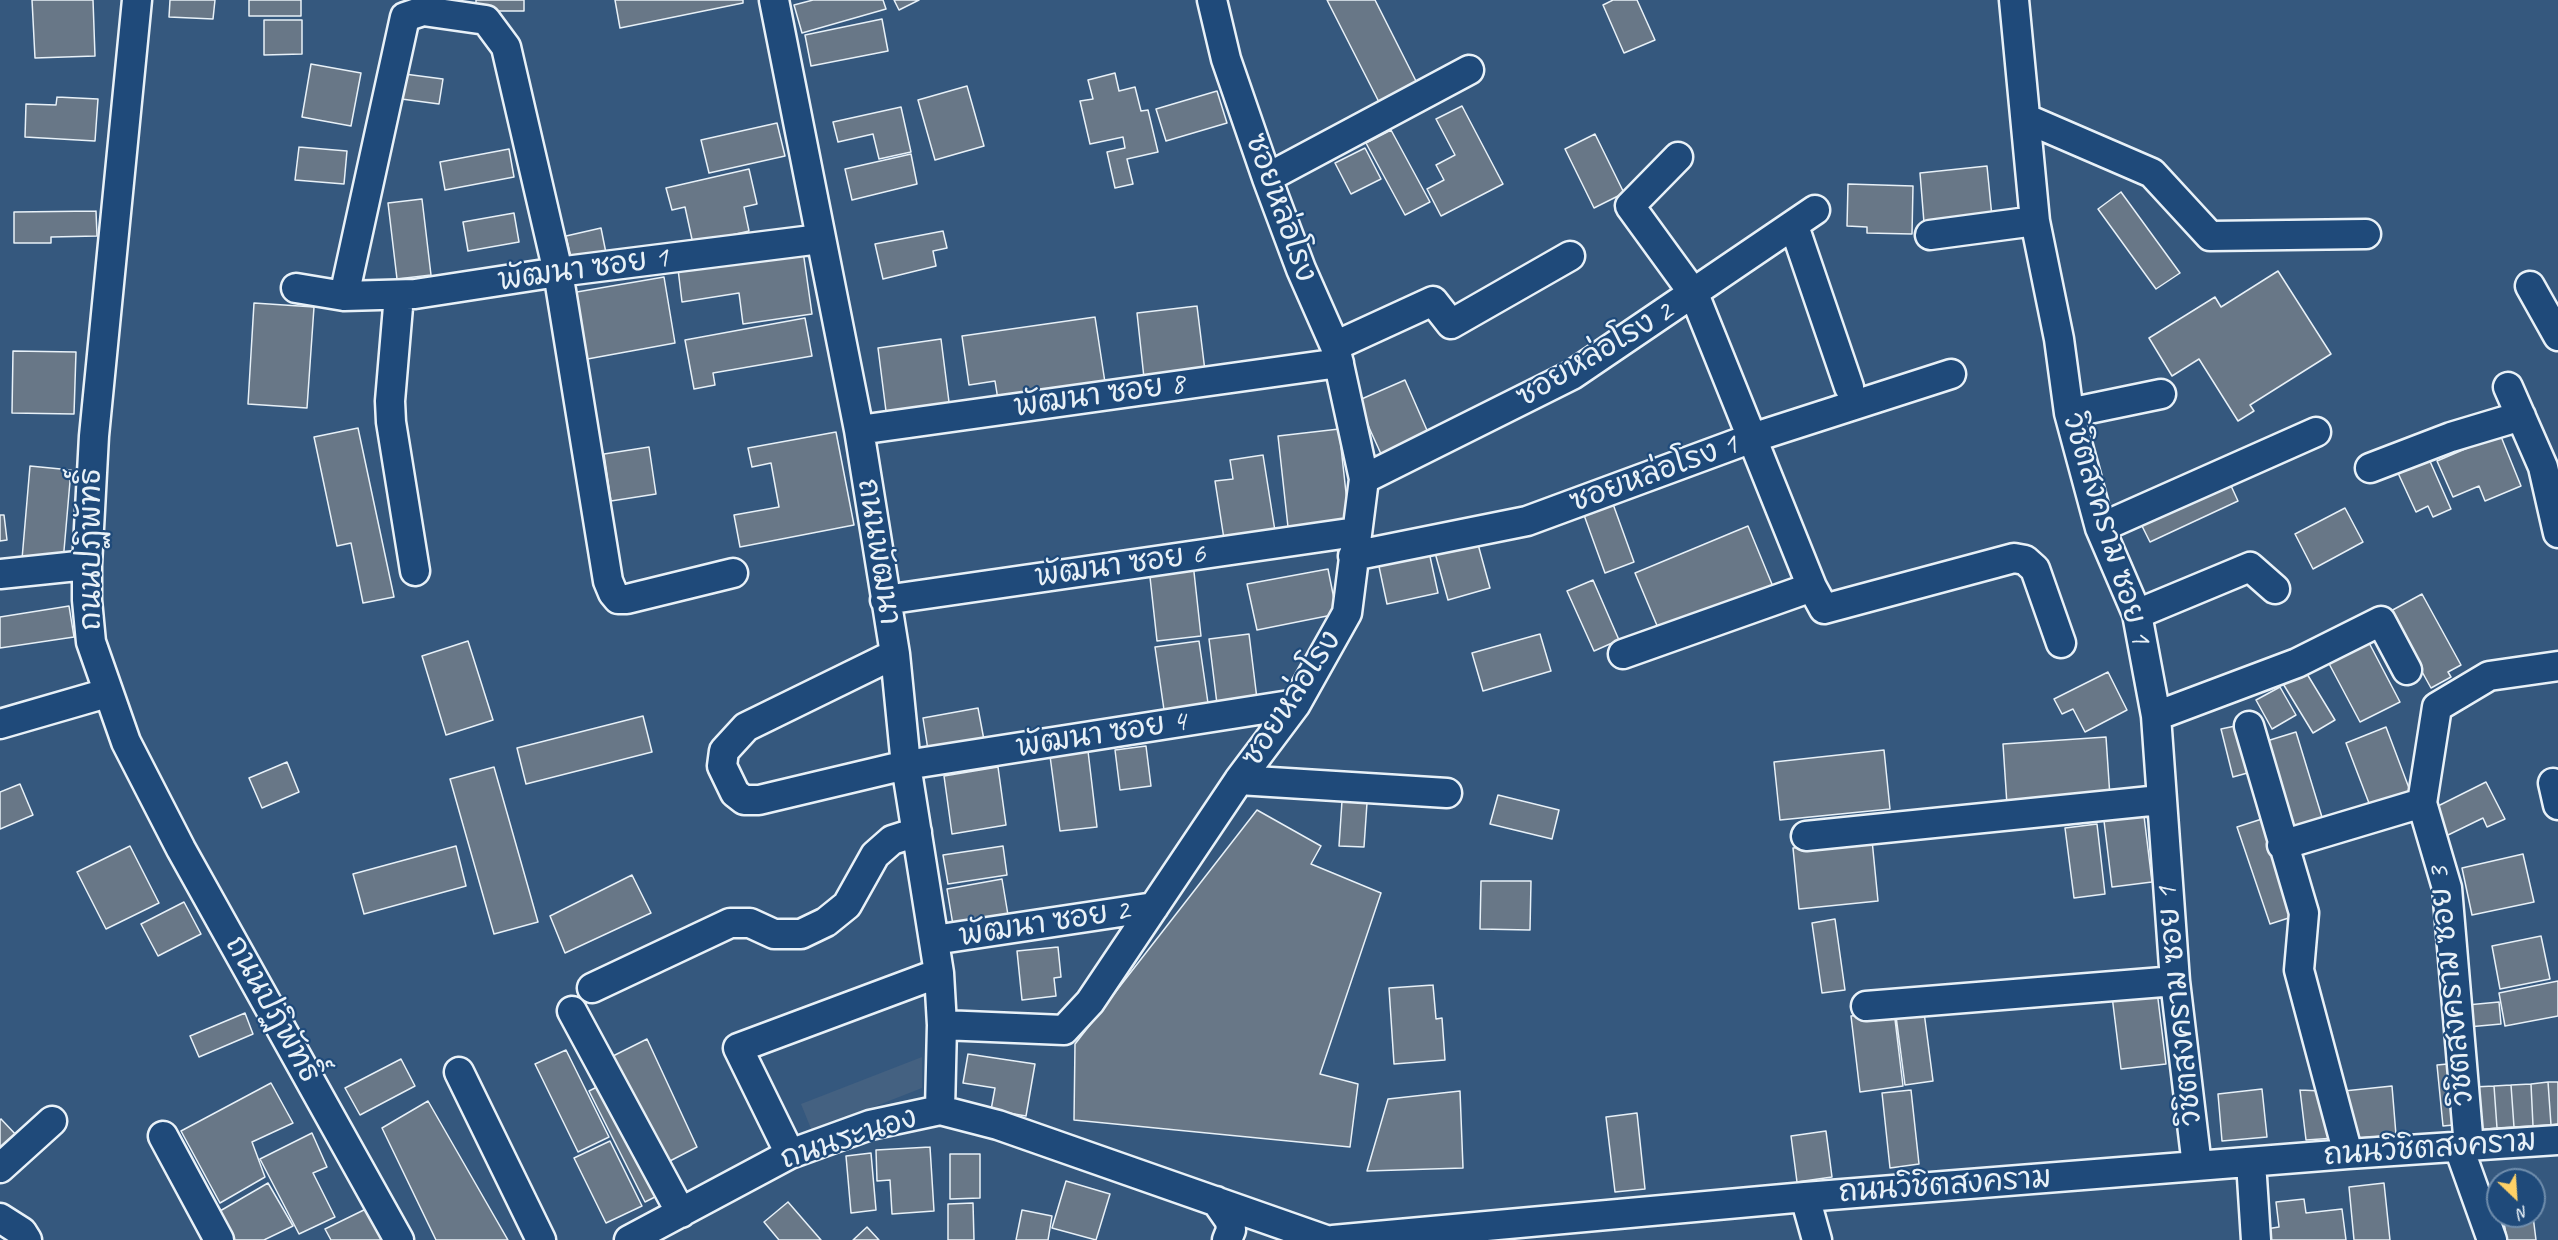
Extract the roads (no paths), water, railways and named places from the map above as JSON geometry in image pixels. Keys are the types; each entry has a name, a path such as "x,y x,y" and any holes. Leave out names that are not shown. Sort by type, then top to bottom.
{"street":[{"name":"ถนนปฏิพัทธิ์","path":"137,0 94,436 87,565 87,600 91,642 126,742 181,849 399,1240"},
{"name":"ซอยหล่อโรง","path":"942,1025 1064,1030 1090,1002 1239,780 1296,704 1347,613 1364,479 1337,354 1301,269 1267,178 1226,59 1212,0"},
{"name":"วิชิตสงคราม ซอย 1","path":"2014,0 2036,221 2059,339 2069,413 2100,528 2137,614 2156,716 2160,800 2175,981 2197,1166"},
{"name":"ถนนพัฒนา","path":"779,1 820,239 859,430 895,654 906,765 939,973 942,1025 940,1110"},
{"path":"344,296 399,34 405,17 423,10 486,20 506,47 558,272 608,581 613,593 618,598 627,599 733,573"},
{"path":"1267,178 1469,70"},
{"path":"2027,119 2152,173 2210,236 2366,234"},
{"path":"1678,157 1630,206 1694,294 1812,587 1824,609 2013,558 2025,560 2035,569 2061,643"},
{"name":"ซอยหล่อโรง 2","path":"1364,479 1572,375 1804,218 1849,387"},
{"path":"1929,235 2036,221"},
{"name":"พัฒนา ซอย 1","path":"296,288 344,296 399,295 558,272 820,239"},
{"name":"พัฒนา ซอย 8","path":"859,430 1337,354 1433,301 1451,324 1570,256"},
{"path":"2530,286 2558,336"},
{"path":"399,295 390,401 391,423 415,571"},
{"name":"ซอยหล่อโรง 1","path":"1355,544 1527,521 1752,438 1951,374"},
{"path":"2508,387 2543,467 2558,533"},
{"path":"2069,413 2161,394"},
{"path":"2370,468 2451,437 2521,416"},
{"path":"2100,528 2316,432"},
{"name":"พัฒนา ซอย 6","path":"885,600 1355,544"},
{"path":"0,574 87,565"},
{"path":"2137,614 2250,567 2275,589"},
{"path":"1623,654 1812,587"},
{"path":"2156,716 2297,663 2381,621 2407,670"},
{"name":"พัฒนา ซอย 4","path":"895,654 746,726 724,751 722,766 735,793 744,800 759,800 906,765 1296,704"},
{"name":"วิชิตสงคราม ซอย 3","path":"2492,1240 2464,1148 2447,888 2422,802 2437,707 2489,676 2558,666"},
{"path":"0,724 107,693"},
{"path":"2249,726 2304,914 2299,970 2348,1154"},
{"path":"1239,780 1447,793"},
{"path":"1806,836 2160,800"},
{"path":"2282,844 2422,802"},
{"path":"592,988 729,923 750,923 774,934 801,934 826,922 847,905 875,855 892,840 917,832"},
{"name":"พัฒนา ซอย 2","path":"934,940 1154,907"},
{"path":"790,1154 738,1048 939,973"},
{"path":"1866,1005 2175,981"},
{"path":"572,1011 681,1213"},
{"path":"459,1072 541,1240"},
{"name":"ถนนระนอง","path":"629,1240 790,1154 870,1125 940,1110 998,1125 1326,1240"},
{"path":"0,1168 52,1121"},
{"path":"163,1136 219,1240"},
{"name":"ถนนวิชิตสงคราม","path":"1333,1240 1520,1231 1805,1197 2348,1154 2558,1140"},
{"path":"2251,1162 2256,1240"},
{"path":"1805,1197 1816,1240"},
{"path":"1216,1201 1230,1221 1231,1230 1227,1240"},
{"path":"0,1218 22,1232 27,1240"}]}
